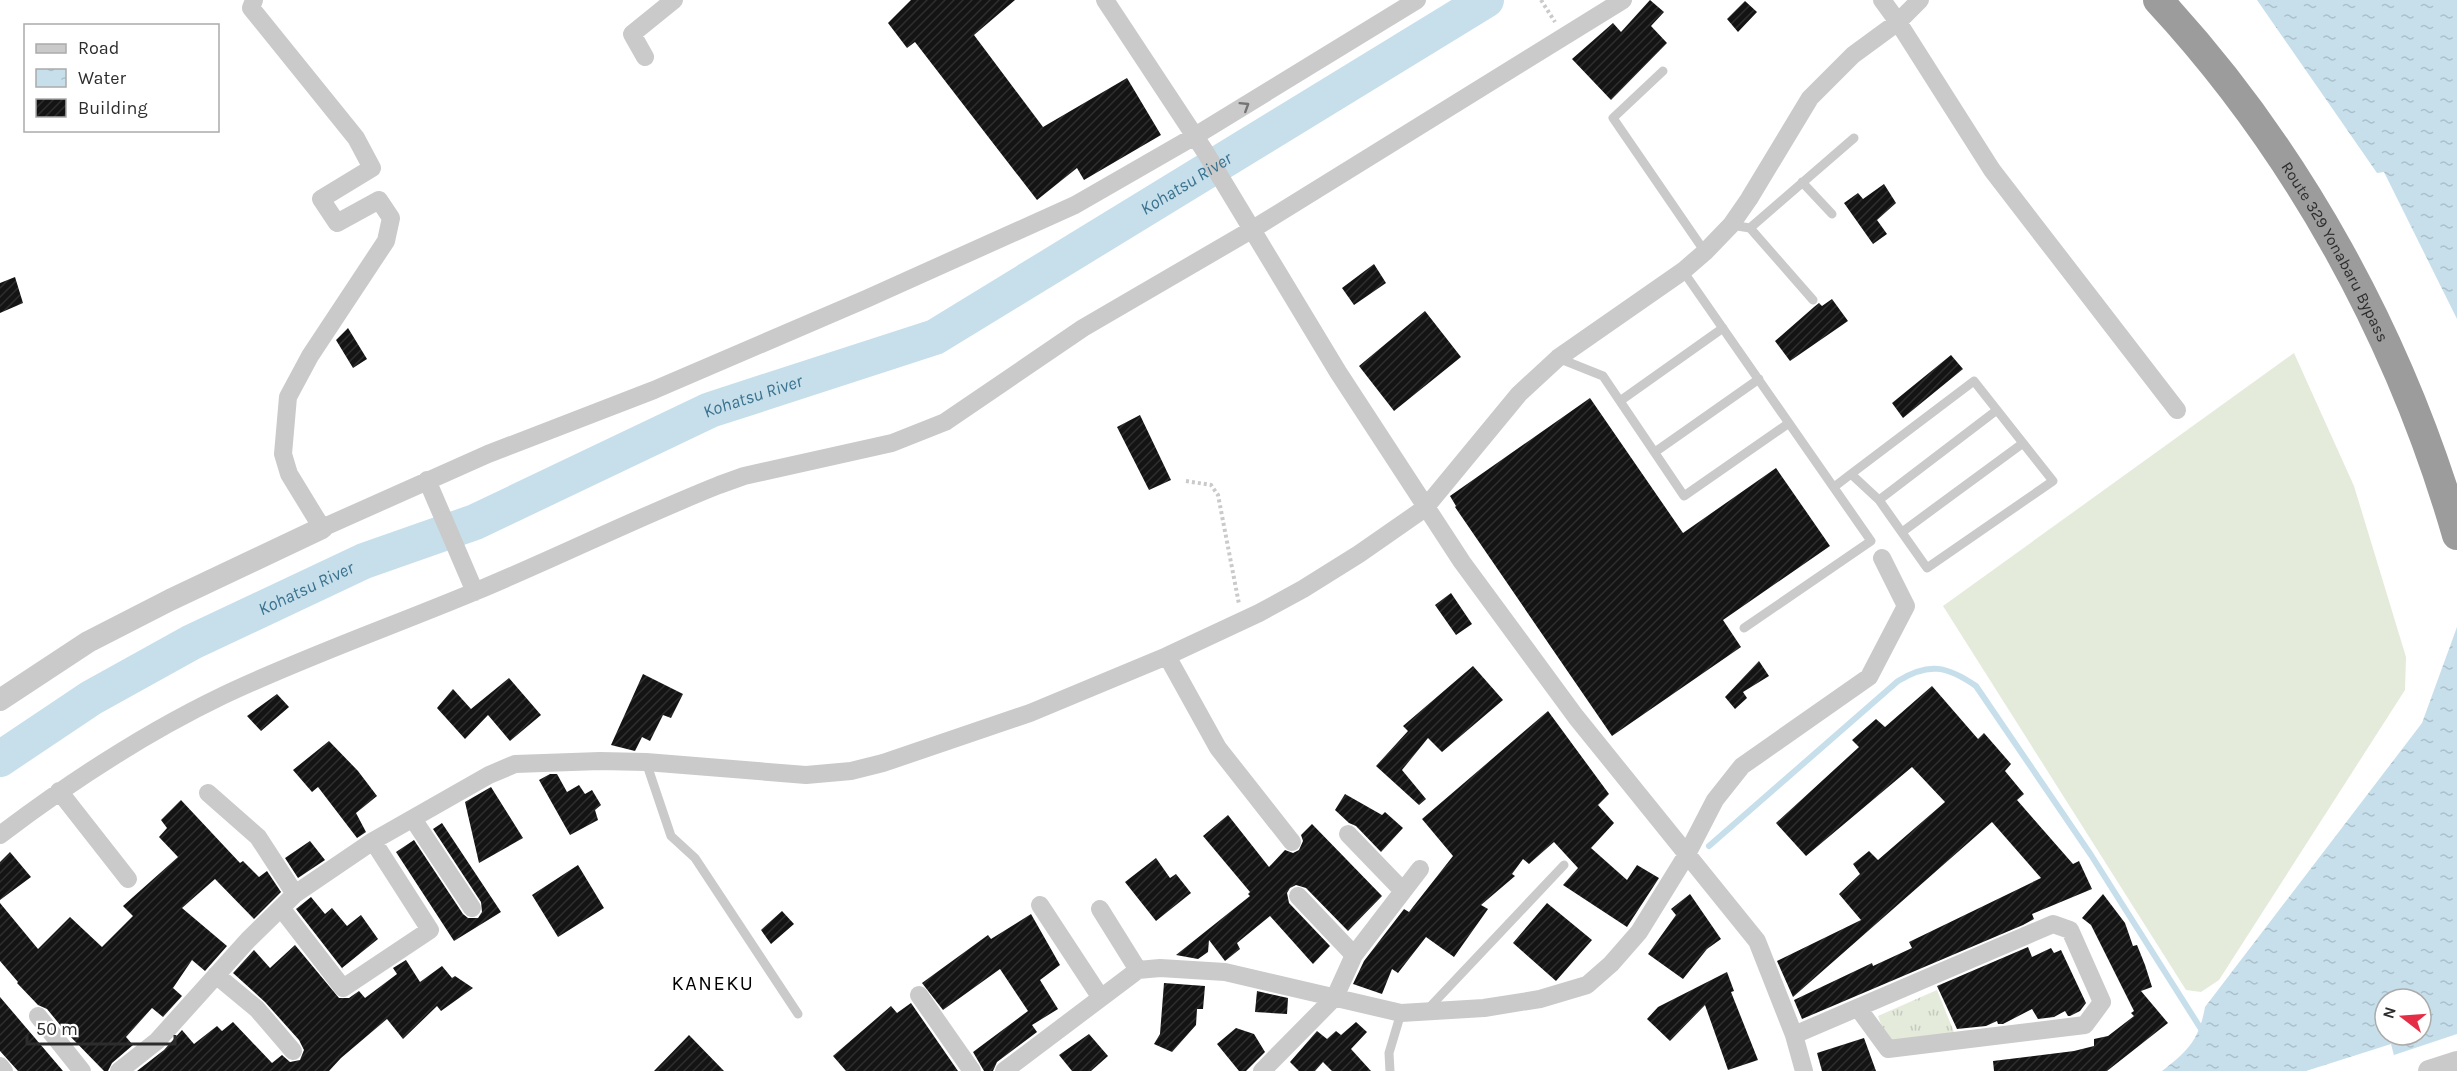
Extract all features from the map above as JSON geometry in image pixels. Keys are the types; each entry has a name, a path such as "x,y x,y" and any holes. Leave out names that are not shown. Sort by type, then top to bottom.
{"highway":[{"name":"Route 329 Yonabaru Bypass","path":"2158,0 2234,90 2321,219 2365,299 2386,345 2410,400 2453,521"}],"street":[{"path":"254,0 251,8 356,138 372,168 321,199 338,223 379,200 391,218 386,241 310,356 288,397 283,454 289,474 322,528"},
{"path":"645,57 632,34 674,0"},
{"path":"1105,0 1199,143 1338,372 1425,508 1539,670 1756,941 1794,1035 1804,1071"},
{"path":"0,700 88,642 170,600 322,528 430,488 1075,205 1199,143 1417,0"},
{"path":"0,835 59,791 149,734 222,696 282,669 472,587 719,485 744,476 892,443 945,422 1074,334 1253,229 1623,0"},
{"path":"1882,0 1992,170 2177,410"},
{"path":"119,1071 157,1041 216,975 295,894 373,841 489,775 515,764 589,761 646,762 806,775 851,771 883,764 1030,713 1167,656 1303,589 1359,554 1425,508 1519,394 1558,358 1683,272 1705,252 1731,225 1810,99 1853,55 1898,22 1920,0"},
{"path":"430,488 472,587"},
{"path":"1004,1071 1138,970 1160,968 1225,972 1401,1013 1484,1008 1540,999 1587,985 1611,964 1639,932 1686,856 1715,800 1742,766 1869,677 1906,606 1882,558"},
{"path":"1167,656 1218,748 1292,842"},
{"path":"59,791 128,879"},
{"path":"208,793 258,837 295,894"},
{"path":"412,819 472,908"},
{"path":"1348,834 1403,891"},
{"path":"281,908 343,988 430,930 373,841"},
{"path":"1262,1071 1335,997 1354,955 1420,869"},
{"path":"1298,896 1354,955"},
{"path":"1040,905 1101,998"},
{"path":"1100,909 1138,970"},
{"path":"1794,1035 2053,924 2070,930 2102,1002 2085,1025 1888,1049 1858,1008"},
{"path":"216,975 257,1009 293,1051"},
{"path":"920,995 972,1071"},
{"path":"38,1016 82,1071"},
{"path":"2429,1071 2457,1062"},
{"path":"0,1066 4,1071"}],"lane":[{"path":"1663,71 1613,118 1705,252"},
{"path":"1750,228 1854,138"},
{"path":"1802,182 1832,214"},
{"path":"1731,225 1750,228 1814,300"},
{"path":"1683,272 1882,558"},
{"path":"1620,401 1723,327"},
{"path":"1558,358 1603,376 1684,496 1789,423"},
{"path":"1654,452 1759,379"},
{"path":"1834,487 1851,474 1974,381 2053,481 1928,568 1879,500 1851,474"},
{"path":"1879,500 1997,410"},
{"path":"1902,532 2023,443"},
{"path":"1744,628 1871,541"},
{"path":"646,762 671,836 695,858 798,1014"},
{"path":"1426,1012 1564,866"},
{"path":"1390,1071 1389,1053 1401,1013"}],"path":[{"path":"1541,0 1557,26"},
{"path":"1186,481 1211,485 1218,495 1241,620"}],"green space":[{"path":"2294,353 2354,486 2406,657 2405,690 2219,980 2201,992 2186,990 1943,606"},
{"path":"1937,990 1956,1037 1887,1041 1878,1016"}],"water":[{"path":"2257,0 2457,0 2457,319 2384,172 2377,173"},
{"path":"2457,627 2457,1071 2398,1071 2392,1047 2433,1047 2433,987 2373,987 2373,1047 2382,1047 2306,1071 2162,1071 2191,1044 2196,1036 2205,1007 2422,723"}],"pier":[{"path":"2457,1034 2457,1071 2395,1071 2391,1056 2418,1047 2433,1047 2433,1042"}],"building":[{"path":"911,0 1015,0 974,35 1043,127 1127,78 1161,135 1084,180 1077,168 1037,200 915,42 907,48 888,23"},
{"path":"1650,0 1664,12 1651,26 1667,43 1611,100 1572,59 1613,23 1621,32"},
{"path":"1745,1 1757,12 1738,32 1727,19"},
{"path":"1884,184 1896,203 1877,220 1887,234 1873,244 1844,203 1858,193 1863,199"},
{"path":"1374,264 1386,283 1354,305 1342,288"},
{"path":"15,277 23,303 0,313 0,283"},
{"path":"1832,299 1848,321 1790,361 1775,341 1819,303 1822,306"},
{"path":"1425,311 1461,357 1394,411 1359,366"},
{"path":"348,328 367,359 353,368 336,340"},
{"path":"1951,355 1963,369 1903,418 1892,403"},
{"path":"1590,398 1683,533 1776,468 1830,546 1723,620 1741,647 1612,736 1455,507 1450,496"},
{"path":"1140,415 1171,480 1149,490 1117,427"},
{"path":"1451,593 1472,624 1456,635 1435,605"},
{"path":"1759,661 1769,676 1743,692 1747,698 1735,709 1725,697"},
{"path":"1473,666 1503,700 1442,752 1428,738 1402,770 1426,799 1419,805 1376,766 1408,731 1403,726"},
{"path":"643,674 683,694 671,718 663,715 650,741 642,737 635,751 611,745"},
{"path":"509,678 541,715 510,741 488,715 465,739 437,708 453,689 471,709"},
{"path":"1932,686 1978,739 1984,733 2011,764 2005,771 2024,794 2017,800 2073,864 2079,861 2092,889 2032,914 2034,919 2023,925 1802,1019 1794,1000 1872,963 1873,966 1912,948 1909,942 2041,878 1992,822 1793,997 1777,961 1861,920 1839,894 1860,874 1853,864 1869,851 1878,860 1945,802 1912,767 1806,856 1776,823 1859,747 1852,740 1876,719 1885,727"},
{"path":"277,694 289,707 261,731 247,716"},
{"path":"1548,711 1609,794 1598,805 1614,823 1591,848 1627,880 1637,865 1659,878 1627,927 1563,885 1578,868 1554,842 1529,864 1523,859 1512,874 1515,876 1481,905 1488,909 1454,957 1426,937 1398,973 1392,969 1382,994 1353,984 1364,961 1404,909 1409,912 1453,856 1422,819"},
{"path":"329,741 358,771 377,796 356,813 366,832 357,838 318,787 312,792 293,770"},
{"path":"550,774 557,774 567,792 579,785 585,794 592,790 601,805 595,810 598,820 570,835 539,780"},
{"path":"491,787 523,838 479,863 465,802"},
{"path":"1345,794 1382,815 1385,812 1403,828 1381,852 1356,826 1349,823 1335,810"},
{"path":"181,800 240,863 243,861 259,877 267,871 281,892 254,919 215,879 182,908 227,946 205,971 192,960 173,988 182,996 163,1017 152,1008 126,1037 133,1045 112,1063 108,1071 104,1071 47,1009 38,1005 17,983 0,961 0,903 38,949 70,917 102,947 133,916 123,906 178,857 159,837 167,828 161,820"},
{"path":"1228,815 1269,867 1285,850 1293,853 1299,850 1303,841 1301,835 1312,824 1382,896 1348,931 1306,888 1296,885 1290,888 1287,893 1289,903 1330,946 1313,964 1270,916 1237,943 1240,949 1225,961 1209,940 1208,952 1198,959 1176,955 1250,896 1248,894 1250,892 1203,836"},
{"path":"442,823 501,912 454,941 396,852 414,840 463,914 468,918 478,918 482,912 481,902 433,829"},
{"path":"310,841 325,860 298,878 285,858"},
{"path":"10,852 31,877 0,900 0,862"},
{"path":"1156,858 1170,878 1176,874 1191,893 1156,921 1125,882"},
{"path":"578,865 604,908 558,937 532,895"},
{"path":"1690,894 1721,939 1707,949 1683,979 1648,954 1676,915 1671,909"},
{"path":"2103,894 2125,923 2133,946 2137,945 2145,965 2152,987 2141,991 2168,1023 2107,1071 1994,1071 1993,1061 2074,1051 2094,1046 2094,1039 2108,1036 2134,1016 2131,1013 2134,1011 2091,925 2082,918"},
{"path":"311,897 325,914 332,908 347,926 361,915 378,939 342,968 345,972 296,909"},
{"path":"1547,903 1592,940 1556,981 1513,943"},
{"path":"782,911 794,924 771,944 761,930"},
{"path":"1031,914 1060,965 1040,980 1058,1009 1032,1025 1037,1032 997,1062 993,1071 984,1071 973,1052 1028,1011 1000,969 943,1010 922,983 988,935 991,939"},
{"path":"295,945 339,998 349,998 359,991 365,998 397,974 393,968 406,960 420,982 442,966 452,978 455,976 473,988 441,1011 437,1006 403,1039 387,1019 329,1071 137,1071 164,1050 182,1030 194,1044 217,1026 222,1031 233,1022 272,1063 282,1055 290,1062 300,1060 304,1050 299,1040 265,1002 233,973 254,950 270,968"},
{"path":"2028,947 2032,957 2051,948 2054,953 2061,950 2086,1003 2080,1011 2070,1016 2065,1011 2054,1017 2038,1019 2032,1009 2003,1024 1998,1024 1997,1021 1986,1026 1957,1029 1937,986"},
{"path":"1727,972 1734,991 1731,992 1758,1060 1728,1070 1705,1005 1670,1041 1647,1019 1658,1007"},
{"path":"1164,983 1205,986 1203,1009 1197,1009 1196,1025 1172,1052 1154,1044 1160,1034"},
{"path":"1257,991 1288,998 1287,1014 1255,1012"},
{"path":"0,997 63,1071 18,1071 0,1051"},
{"path":"911,1003 958,1071 846,1071 833,1056 891,1006 897,1013"},
{"path":"1356,1022 1367,1032 1351,1049 1371,1071 1332,1071 1323,1062 1315,1071 1299,1071 1290,1062 1317,1031 1327,1039 1336,1031 1341,1035"},
{"path":"1236,1028 1254,1034 1265,1052 1246,1071 1239,1071 1217,1044"},
{"path":"1089,1034 1108,1056 1091,1071 1072,1071 1059,1055"},
{"path":"689,1035 724,1071 654,1071"},
{"path":"1864,1038 1876,1071 1822,1071 1817,1053"}],"waterway":[{"name":"Kohatsu River","path":"0,759 91,698 192,642 364,561 475,522 710,410 935,337 1486,0"},
{"path":"1709,846 1898,681 1929,669 1956,674 1976,686 2091,855 2201,1029"}],"district":[{"name":"KANEKU","path":"713,983"}]}
